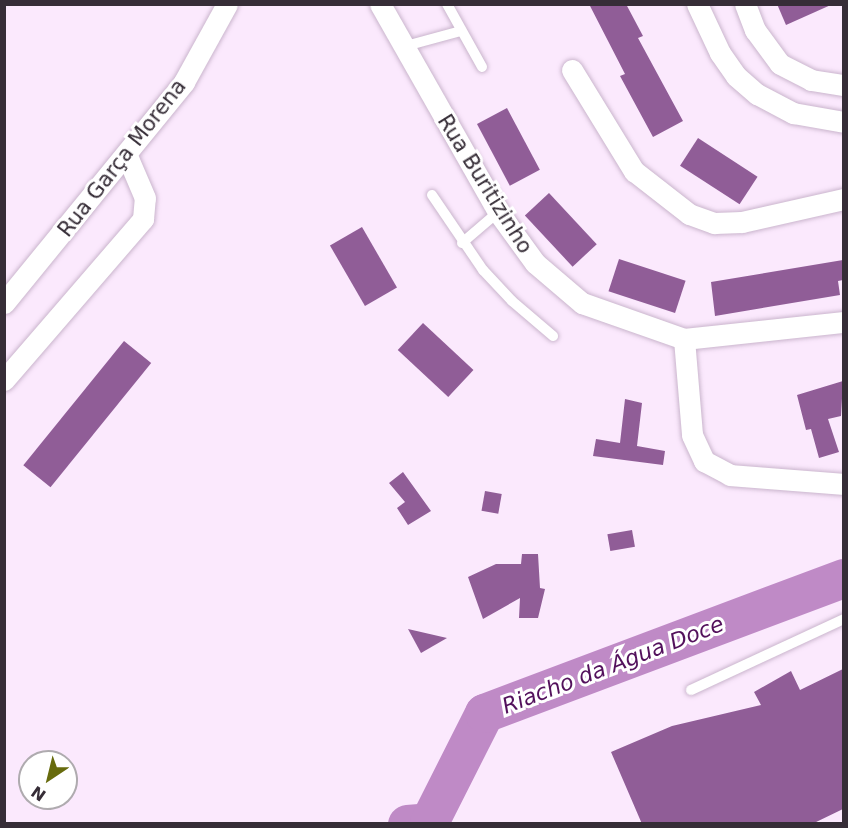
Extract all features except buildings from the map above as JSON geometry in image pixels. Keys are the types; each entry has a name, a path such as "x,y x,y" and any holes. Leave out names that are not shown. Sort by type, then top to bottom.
{"street":[{"name":"Rua Garça Morena","path":"4,303 127,156 184,81 227,4"},
{"name":"Rua Buritizinho","path":"380,4 402,47 498,212 534,263 582,303 684,339 843,322"},
{"path":"697,4 720,52 736,76 757,94 793,113 843,122"},
{"path":"745,4 754,30 780,64 811,80 843,85"},
{"path":"572,70 634,171 689,214 714,223 742,222 843,199"},
{"path":"4,380 143,219 145,198 127,156"},
{"path":"684,339 692,435 704,461 730,475 843,484"}],"lane":[{"path":"447,4 482,67"},
{"path":"402,47 462,31"},
{"path":"432,195 462,243 512,301 552,336"},
{"path":"462,243 498,212"},
{"path":"691,690 843,619"}],"waterway":[{"name":"Riacho da Água Doce","path":"407,824 429,822 484,713 844,578"}]}
